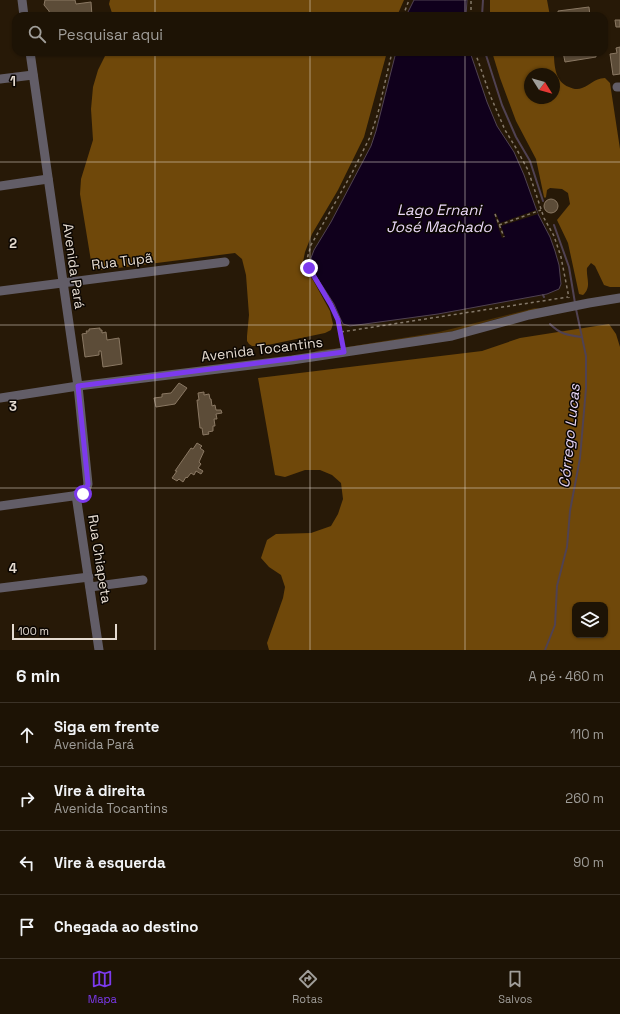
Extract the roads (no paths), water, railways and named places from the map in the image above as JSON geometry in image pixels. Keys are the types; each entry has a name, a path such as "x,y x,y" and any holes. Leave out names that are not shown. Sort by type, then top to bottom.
{"street":[{"path":"22,0 24,12"},
{"name":"Avenida Pará","path":"31,56 78,386 88,484 85,492 76,496"},
{"path":"0,79 33,75"},
{"path":"0,186 48,178"},
{"name":"Rua Tupã","path":"0,291 225,262"},
{"name":"Avenida Tocantins","path":"0,398 78,386 344,352 452,336 529,315 570,306 620,298"},
{"path":"0,506 76,496"},
{"name":"Rua Chiapeta","path":"76,496 100,650"},
{"path":"0,588 89,577"},
{"path":"90,587 143,580"}],"water":[{"path":"414,0 467,0 466,12 408,12"},
{"name":"Lago Ernani José Machado","path":"395,56 471,56 497,126 514,152 538,214 550,237 559,265 561,284 559,289 547,294 438,314 350,326 343,324 334,304 314,273 311,265 311,258 371,146"}],"waterway":[{"path":"482,12 483,0"},
{"path":"486,56 502,105 516,137 530,161 543,201"},
{"name":"Córrego Lucas","path":"554,225 569,267 575,303"},
{"name":"Córrego Lucas","path":"545,650 555,625 557,586 567,547 570,511 580,458 586,388 586,356 576,309"},
{"path":"550,324 564,334 581,337"}]}
